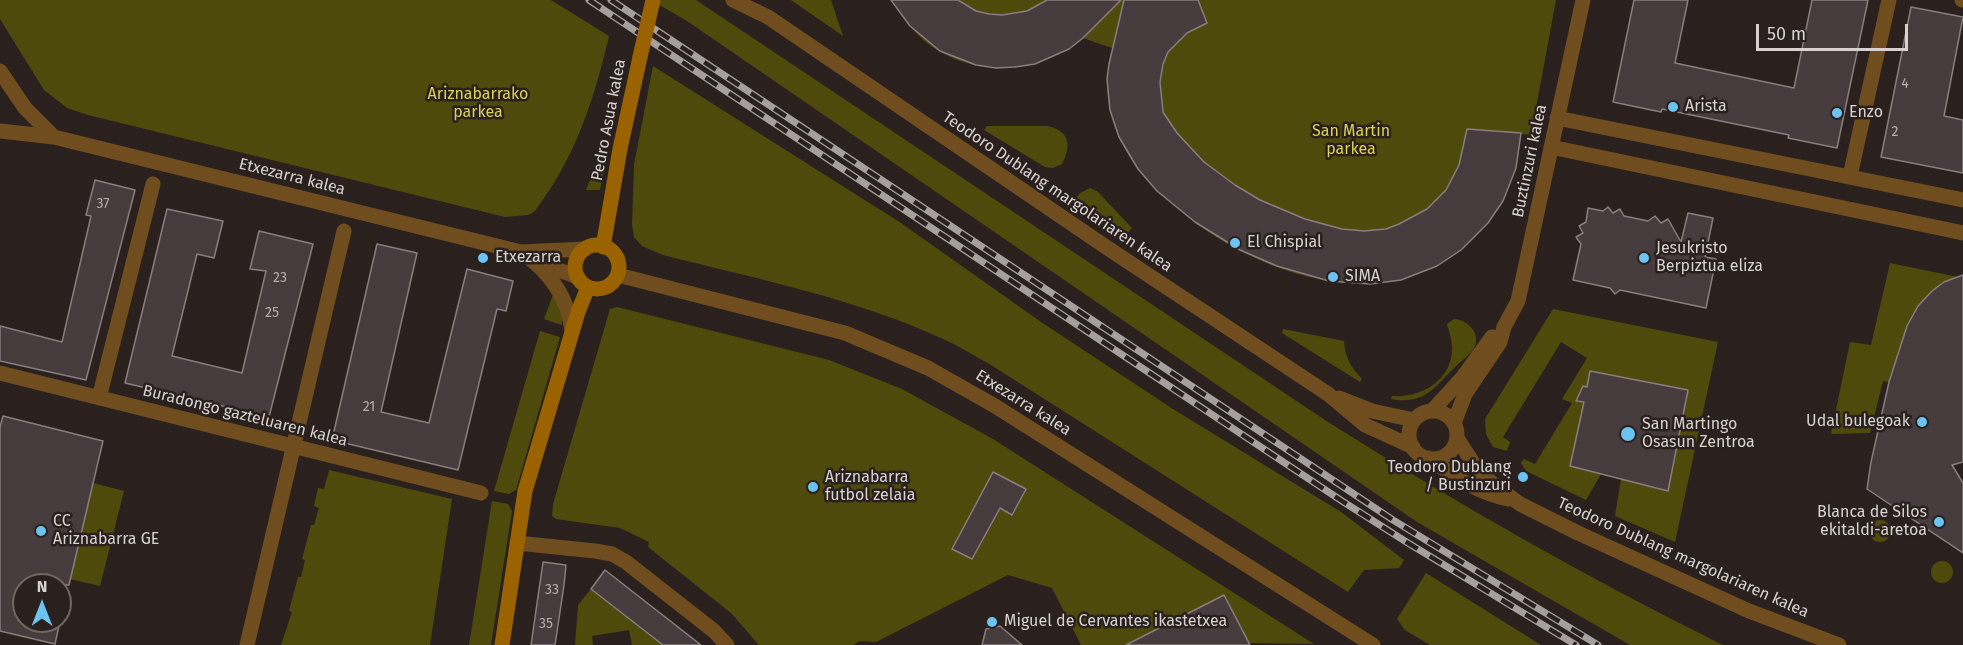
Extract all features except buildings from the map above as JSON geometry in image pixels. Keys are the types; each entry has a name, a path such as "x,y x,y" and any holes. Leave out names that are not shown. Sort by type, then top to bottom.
{"main road":[{"name":"Pedro Asua kalea","path":"603,247 620,149 653,0"},
{"path":"603,247 615,254 618,261 618,275 609,286 595,289 583,282 575,265 585,249 603,247"},
{"path":"502,645 525,491 572,331 583,282"}],"street":[{"name":"Teodoro Dublang margolariaren kalea","path":"733,0 768,17 1106,247 1328,393 1365,425 1413,447"},
{"name":"Teodoro Dublang margolariaren kalea","path":"750,0 768,17"},
{"name":"Buztinzuri kalea","path":"1504,327 1518,301 1583,0"},
{"path":"1850,176 1889,0"},
{"path":"0,71 25,108 54,136"},
{"path":"1557,118 1963,200"},
{"name":"Etxezarra kalea","path":"0,131 54,136 521,252 585,249"},
{"path":"1551,147 1963,233"},
{"path":"99,398 153,184"},
{"path":"247,645 344,231"},
{"name":"Etxezarra kalea","path":"521,252 534,261 583,282"},
{"name":"Etxezarra kalea","path":"534,261 559,289 570,316 572,331"},
{"name":"Etxezarra kalea","path":"618,275 845,333 928,368 995,406 1373,645"},
{"path":"1432,411 1463,377 1489,340 1504,327"},
{"path":"1454,423 1444,414 1425,412 1414,420 1410,434 1413,447 1428,458 1441,457 1451,450 1457,438 1454,423 1465,394 1500,342 1504,327"},
{"name":"Buradongo gazteluaren kalea","path":"0,373 481,493"},
{"name":"Teodoro Dublang margolariaren kalea","path":"1328,393 1372,411 1414,420"},
{"name":"Teodoro Dublang margolariaren kalea","path":"1457,438 1477,469 1514,500 1578,533 1749,611 1839,645"},
{"name":"Teodoro Dublang margolariaren kalea","path":"1428,458 1467,485 1489,495 1514,500"},
{"path":"517,543 596,550 612,554 626,562 714,631 727,645"}],"green space":[{"name":"Ariznabarrako parkea","path":"0,0 551,0 609,36 589,106 561,171 534,212 528,215 505,217 67,108 44,90 0,19"},
{"path":"651,0 696,0 1328,422 1523,539 1723,645 1630,645 1417,522 687,21"},
{"path":"791,0 831,0 843,36"},
{"name":"San Martin parkea","path":"893,0 1556,0 1531,135 1521,134 1512,179 1491,219 1470,242 1435,266 1397,280 1358,283 1318,279 1278,267 1240,250 1204,229 1172,204 1142,174 1126,151 1114,125 1108,103 1107,87 1112,48 1083,38 1058,53 1031,63 1004,67 978,66 953,58 930,45 909,25"},
{"path":"653,66 901,223 1041,322 1173,409 1341,512 1404,560 1399,568 1364,570 1348,592 991,365 949,342 875,312 840,301 663,255 642,246 634,237 632,224 634,165"},
{"path":"987,126 1048,126 1056,129 1067,140 1067,151 1062,164 1053,168 1045,167 984,130"},
{"path":"601,153 607,155 600,190 586,190"},
{"path":"1090,188 1097,191 1132,228 1126,235 1079,203 1077,197"},
{"path":"1890,263 1958,277 1942,284 1930,294 1912,320 1889,382 1883,381 1870,433 1831,434 1850,342 1871,345"},
{"path":"553,295 562,315 562,325 544,319"},
{"name":"Ariznabarra futbol zelaia","path":"617,307 829,360 902,389 993,439 1314,644 1249,643 1224,595 1126,645 1081,645 1052,588 1008,575 876,642 860,641 853,645 759,645 731,613 648,547 649,542 620,528 556,519 552,516 553,504 610,309"},
{"path":"1553,309 1718,342 1675,542 1615,516 1621,479 1668,491 1688,390 1590,371 1587,387 1583,386 1584,402 1570,465 1601,474 1586,500 1526,471 1521,463 1524,459 1535,464 1572,403 1562,399 1587,358 1561,342 1503,437 1510,442 1507,451 1493,447 1486,434 1485,419"},
{"path":"1454,319 1468,324 1475,333 1476,343 1472,351 1427,393 1412,400 1391,399 1392,396 1414,394 1424,390 1441,378 1451,360 1451,339 1447,324"},
{"path":"1283,329 1344,341 1349,362 1362,379 1360,382 1282,333"},
{"path":"540,331 560,337 516,490 509,494 494,491"},
{"path":"329,470 452,499 430,645 281,645 292,612 289,611 298,577 301,577 305,560 302,559 311,525 314,525 319,508 314,506 318,488 324,489"},
{"path":"93,483 124,491 100,586 72,579 71,573"},
{"path":"492,501 508,504 512,511 491,645 469,645"},
{"path":"1880,520 1888,523 1891,531 1888,539 1880,542 1872,539 1869,531 1872,523"},
{"path":"1942,561 1950,564 1953,572 1950,580 1942,583 1934,580 1931,572 1934,564"},
{"path":"1426,573 1541,645 1430,645 1405,630 1397,619"},
{"path":"591,589 662,645 632,645 629,630 592,636 593,645 575,645 578,605"}],"railway":[{"path":"589,0 1342,501 1576,645"},
{"path":"611,0 1393,520 1598,645"}],"place":[{"name":"Arista","path":"1673,107"},
{"name":"Enzo","path":"1837,113"},
{"name":"El Chispial","path":"1235,243"},
{"name":"Etxezarra","path":"483,258"},
{"name":"Jesukristo Berpiztua eliza","path":"1644,258"},
{"name":"SIMA","path":"1333,277"},
{"name":"Udal bulegoak","path":"1922,422"},
{"name":"San Martingo Osasun Zentroa","path":"1628,434"},
{"name":"Teodoro Dublang / Bustinzuri","path":"1523,477"},
{"name":"Ariznabarra futbol zelaia","path":"813,487"},
{"name":"Blanca de Silos ekitaldi-aretoa","path":"1939,522"},
{"name":"CC Ariznabarra GE","path":"41,531"},
{"name":"Miguel de Cervantes ikastetxea","path":"992,622"}]}
